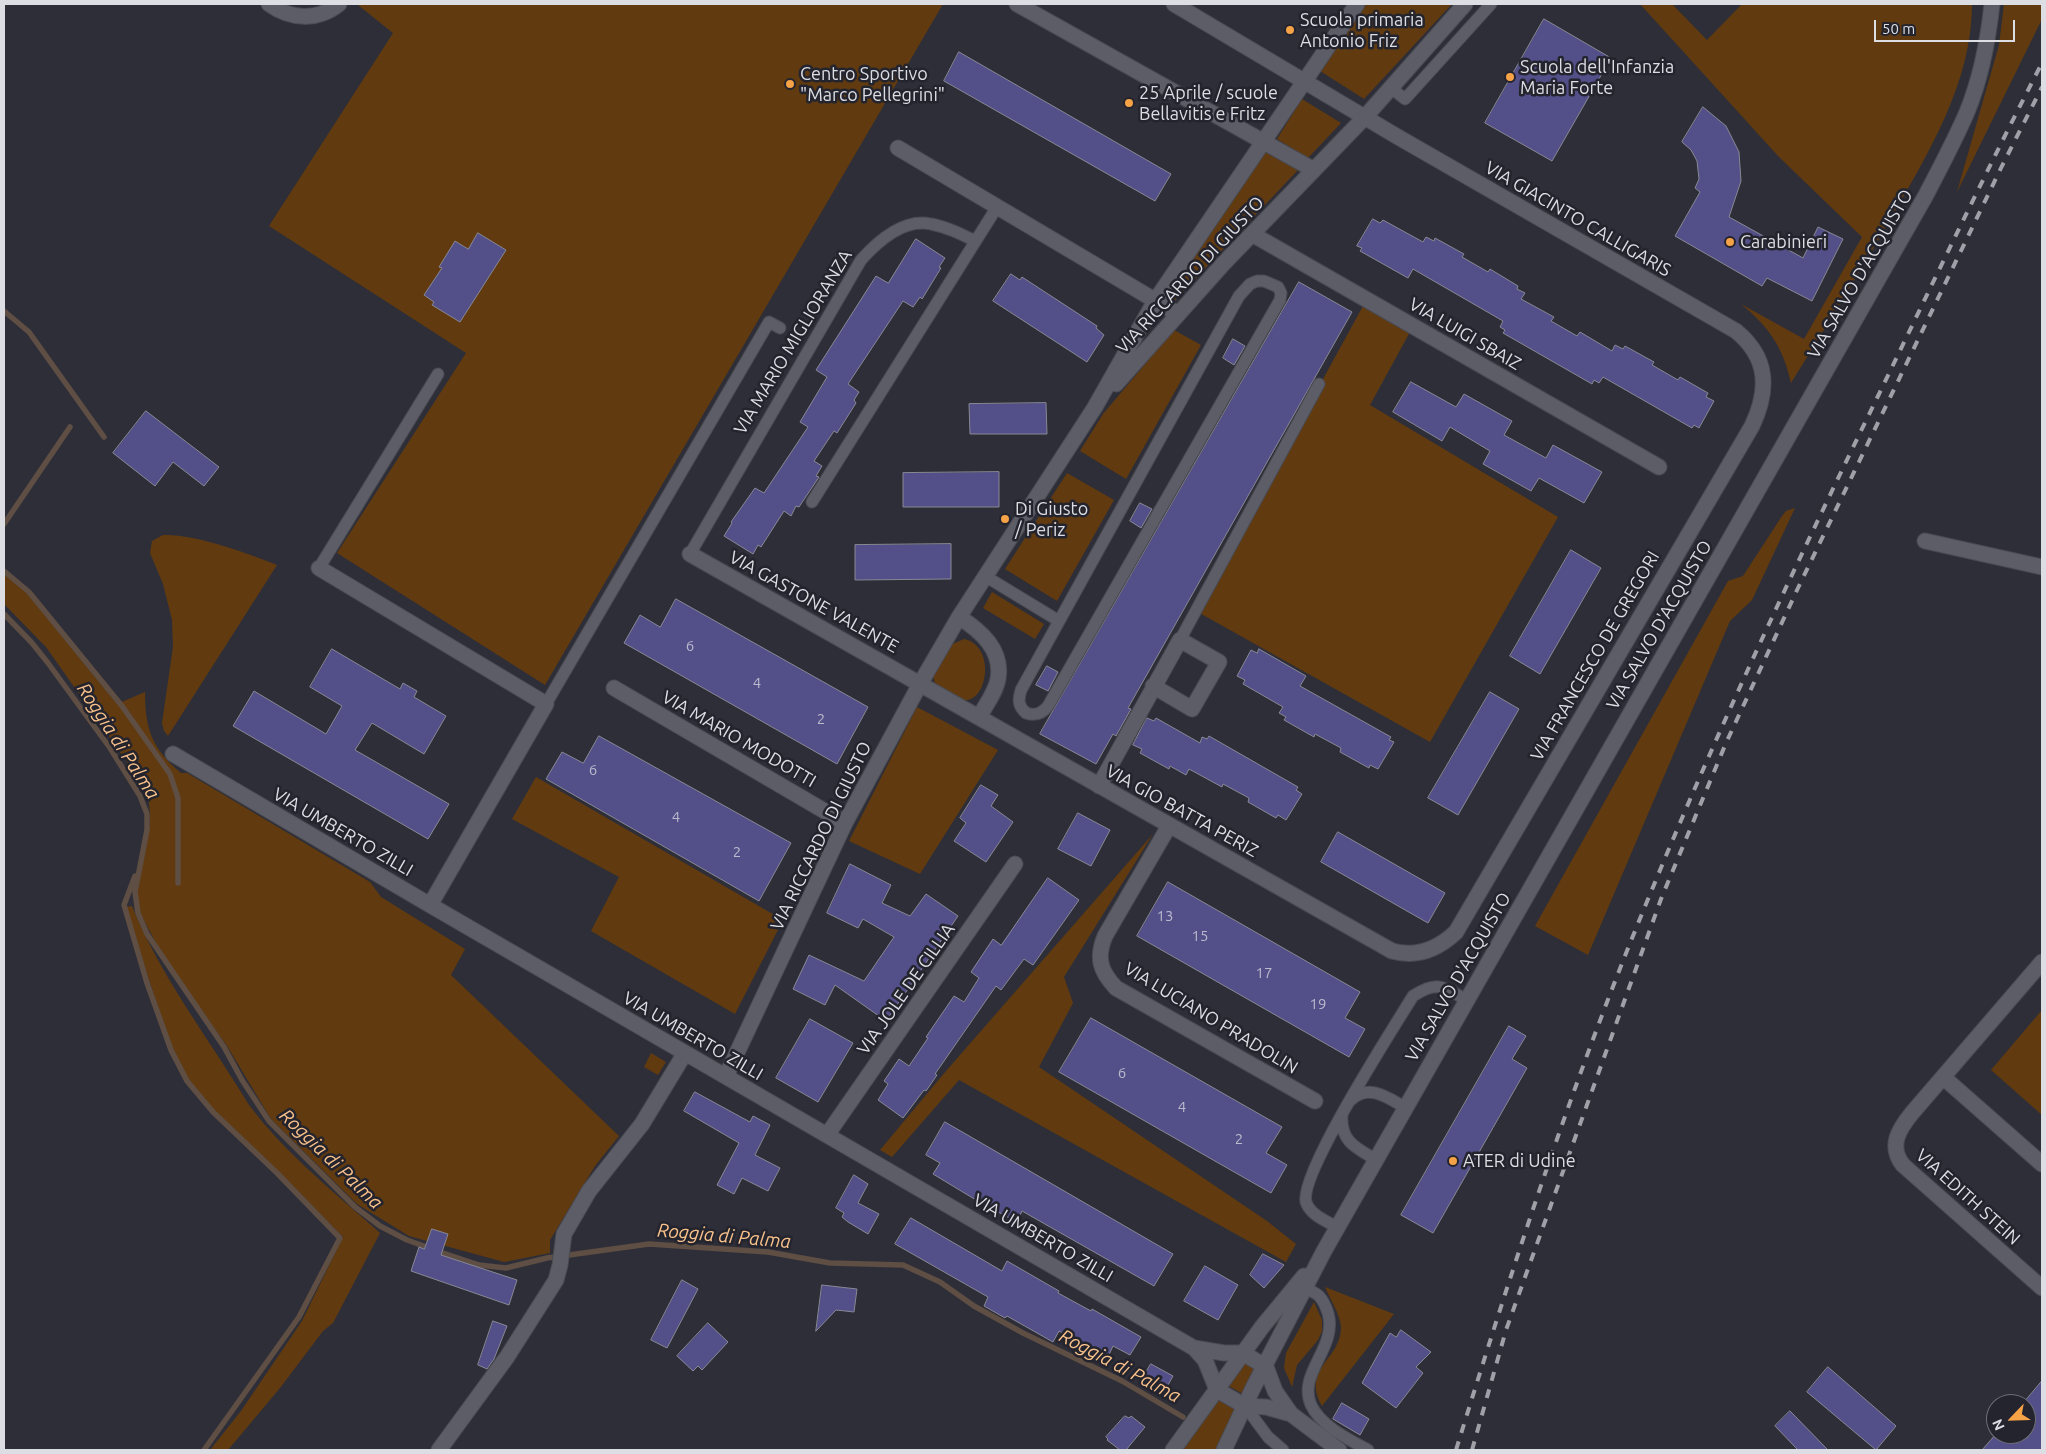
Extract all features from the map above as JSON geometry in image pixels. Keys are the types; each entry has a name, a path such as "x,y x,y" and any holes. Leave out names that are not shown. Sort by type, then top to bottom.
{"street":[{"path":"269,4 276,9 302,17 325,12 339,4"},
{"path":"1018,4 1314,170"},
{"path":"1174,4 1365,117"},
{"name":"VIA RICCARDO DI GIUSTO","path":"726,1076 845,823 920,684 959,617 1095,408 1155,301 1357,4"},
{"name":"VIA RICCARDO DI GIUSTO","path":"1095,408 1252,234 1365,117 1465,4"},
{"name":"VIA SALVO D'ACQUISTO","path":"1174,1450 1243,1353 1301,1286 1324,1252 1926,195 1966,113 1979,76 1990,27 1992,4"},
{"name":"VIA GIACINTO CALLIGARIS","path":"1365,117 1736,331 1751,346 1762,365"},
{"path":"898,148 1178,314"},
{"name":"VIA LUIGI SBAIZ","path":"1252,234 1659,467"},
{"name":"VIA FRANCESCO DE GREGORI","path":"1429,950 1446,941 1462,923 1506,843 1752,426 1758,414 1762,393 1762,365"},
{"path":"1925,541 2042,567"},
{"name":"VIA GASTONE VALENTE","path":"690,554 920,684"},
{"path":"319,568 546,704 430,905"},
{"path":"959,617 987,638 994,651 998,665 996,685 979,717"},
{"path":"1099,786 1153,686 1180,640 1219,662 1192,709 1153,686"},
{"name":"VIA GIO BATTA PERIZ","path":"920,684 1392,951 1405,954 1429,950"},
{"name":"VIA MARIO MODOTTI","path":"614,688 845,823"},
{"name":"VIA UMBERTO ZILLI","path":"173,754 1194,1348 1204,1360 1218,1390"},
{"name":"VIA LUCIANO PRADOLIN","path":"1169,826 1100,948 1100,964 1107,978 1116,988 1316,1101"},
{"name":"VIA JOLE DE CILLIA","path":"828,1135 1016,864"},
{"name":"VIA EDITH STEIN","path":"2042,962 1901,1127 1895,1144 1899,1161 2042,1288"},
{"path":"439,1450 506,1357 556,1280 560,1266 564,1234 589,1191 642,1124 684,1053"},
{"path":"1943,1077 2042,1164"},
{"name":"VIA SALVO D'ACQUISTO","path":"1224,1450 1244,1406 1266,1367 1301,1286"},
{"name":"VIA UMBERTO ZILLI","path":"1194,1348 1224,1353 1243,1353"},
{"path":"1243,1353 1266,1367 1275,1391 1291,1414 1340,1450"},
{"path":"1218,1390 1244,1406 1266,1407 1291,1414"}],"lane":[{"path":"1391,88 1404,99 1491,4"},
{"path":"812,502 997,206"},
{"name":"VIA MARIO MIGLIORANZA","path":"690,554 862,260 873,246 887,235 900,229 915,224 930,223 975,241"},
{"path":"1264,281 1278,287 1281,293 1280,300 1048,706 1045,711 1036,715 1026,713 1019,704 1018,697 1059,621 1239,296 1250,284 1257,282 1264,281"},
{"path":"546,704 769,322 780,328"},
{"path":"319,568 438,374"},
{"path":"1180,640 1319,384"},
{"path":"985,576 1059,621"},
{"path":"1338,1228 1312,1213 1306,1202 1306,1192 1312,1172 1348,1102 1413,996 1427,987 1441,987 1467,1000"},
{"path":"1348,1102 1362,1092 1372,1092 1406,1108"},
{"path":"1342,1115 1341,1126 1347,1139 1355,1148 1375,1160"},
{"path":"1301,1286 1319,1296 1323,1302 1330,1324 1328,1340 1309,1382 1308,1392 1312,1407 1322,1420 1368,1450"},
{"path":"1244,1406 1268,1437 1283,1450"}],"shaded area":[{"path":"359,4 943,4 545,685 337,553 466,353 269,226 393,33"},
{"path":"1366,4 1452,4 1364,99 1317,69"},
{"path":"1640,4 1672,4 1707,40 1742,4 1972,4 1970,33 1965,61 1946,115 1920,168 1879,239 1791,383 1784,359 1774,339 1760,321 1741,304 1804,339 1862,237 1779,157"},
{"path":"2004,4 2042,4 2042,19 1957,192 1999,45"},
{"path":"1302,99 1341,123 1308,158 1277,139"},
{"path":"1265,152 1298,170 1175,300 1164,297"},
{"path":"1363,306 1410,332 1370,405 1558,517 1430,742 1196,611"},
{"path":"1174,330 1201,345 1126,479 1080,451 1103,414"},
{"path":"1067,473 1114,500 1057,601 1005,569"},
{"path":"1795,508 1752,600 1730,621 1588,955 1535,926 1728,581 1743,576 1782,516 1786,511"},
{"path":"163,535 205,541 237,550 277,565 168,736 164,731 162,723 173,647 172,620 163,584 150,553 152,541"},
{"path":"4,574 26,592 117,704 145,692 145,705 152,737 163,755 181,773 187,773 370,882 381,897 465,949 451,975 619,1136 595,1166 550,1240 550,1253 504,1262 409,1236 357,1204 271,1119 227,1046 163,956 140,913 136,892 149,831 148,792 46,647 4,604"},
{"path":"992,592 1044,624 1035,639 983,608"},
{"path":"964,639 974,644 981,652 985,663 985,674 983,685 978,694 970,699 961,700 935,684 933,675 950,645"},
{"path":"917,707 998,750 920,874 849,841"},
{"path":"536,777 783,920 735,1014 591,931 619,877 512,819"},
{"path":"1153,834 1064,977 1073,1003 1039,1067 1267,1221 1296,1244 1286,1262 959,1080 892,1157 880,1150 946,1071"},
{"path":"132,906 143,932 171,983 249,1105 263,1123 295,1156 380,1233 333,1323 323,1331 280,1388 228,1450 210,1450 241,1411 302,1321 343,1237 279,1172 215,1112 188,1080 172,1049 125,907"},
{"path":"2042,1010 2042,1115 1991,1070"},
{"path":"651,1053 666,1062 658,1075 644,1067"},
{"path":"1325,1287 1394,1314 1322,1406 1317,1393 1316,1382 1319,1373 1335,1348 1341,1327 1337,1312"},
{"path":"1314,1302 1322,1320 1322,1331 1318,1340 1297,1365 1292,1387 1284,1368 1286,1353"},
{"path":"1244,1362 1256,1370 1243,1394 1229,1386"},
{"path":"1219,1399 1235,1409 1215,1450 1181,1450"}],"building":[{"path":"1544,19 1611,58 1552,161 1485,123"},
{"path":"959,52 1171,174 1155,201 944,81"},
{"path":"1703,107 1726,126 1739,152 1741,181 1729,217 1803,258 1818,227 1843,239 1812,301 1767,278 1762,286 1675,236 1700,192 1695,188 1699,179 1697,161 1691,150 1682,142"},
{"path":"1373,219 1380,223 1383,220 1423,242 1426,237 1434,241 1435,238 1464,254 1462,257 1488,272 1490,269 1518,286 1517,289 1525,293 1521,299 1554,317 1551,321 1577,336 1580,332 1612,351 1615,345 1623,349 1625,346 1654,362 1652,365 1678,380 1680,377 1708,393 1706,397 1714,401 1699,428 1694,425 1692,428 1603,377 1599,383 1594,380 1592,384 1503,333 1505,330 1500,327 1503,321 1413,269 1408,278 1360,251 1362,248 1357,246"},
{"path":"478,233 506,250 460,322 432,305 434,302 424,295 442,268 439,267 455,241 468,249"},
{"path":"916,239 945,258 939,267 941,268 922,299 920,297 913,307 903,301 848,384 859,392 854,400 856,403 837,433 834,431 814,461 822,466 816,476 819,477 799,507 796,506 791,516 784,511 761,547 758,545 753,554 724,536 731,522 755,488 764,493 808,427 800,422 827,377 816,370 876,276 888,283"},
{"path":"1011,274 1020,280 1022,277 1097,326 1096,328 1104,335 1087,362 993,301"},
{"path":"1299,282 1352,312 1128,708 1131,709 1116,736 1113,734 1096,764 1040,734"},
{"path":"1233,339 1245,346 1234,365 1223,358"},
{"path":"1411,382 1456,407 1464,394 1512,421 1504,435 1546,458 1553,445 1602,472 1584,503 1539,478 1531,491 1483,464 1490,451 1450,427 1442,441 1393,412"},
{"path":"1046,403 1047,434 970,434 969,404"},
{"path":"146,411 219,467 204,486 173,462 155,486 113,453"},
{"path":"999,472 999,507 903,507 903,473"},
{"path":"1140,503 1152,509 1141,528 1130,521"},
{"path":"951,544 951,579 855,580 855,545"},
{"path":"1571,550 1601,568 1540,674 1510,656"},
{"path":"676,599 868,707 837,764 624,643 640,615 660,627"},
{"path":"332,649 400,689 403,683 417,691 414,697 446,716 424,754 372,723 355,750 449,804 428,839 233,726 254,691 326,734 342,706 310,687"},
{"path":"1259,649 1306,676 1300,686 1391,737 1389,740 1394,742 1378,769 1370,765 1369,768 1340,752 1341,748 1315,734 1314,737 1284,720 1286,717 1279,713 1283,707 1243,684 1245,680 1237,676 1251,650 1257,653"},
{"path":"1047,666 1058,672 1048,691 1036,685"},
{"path":"1490,692 1519,709 1458,815 1428,798"},
{"path":"1147,718 1154,721 1156,718 1200,743 1202,737 1207,739 1209,736 1298,787 1296,790 1302,794 1286,820 1278,815 1276,818 1248,802 1249,798 1223,784 1222,787 1189,769 1186,775 1170,766 1169,769 1140,753 1142,749 1133,745"},
{"path":"599,736 791,843 759,901 546,779 562,752 583,763"},
{"path":"981,785 998,795 991,806 1013,822 986,862 954,841 966,823 960,818"},
{"path":"1078,813 1110,830 1091,866 1058,849"},
{"path":"1338,832 1445,893 1428,923 1321,862"},
{"path":"850,864 891,885 882,903 910,916 926,894 958,916 886,1021 835,985 825,1005 793,989 809,955 864,981 894,937 863,919 858,928 827,913"},
{"path":"1048,878 1079,900 1033,965 1024,959 1001,990 996,986 935,1074 937,1075 926,1091 924,1090 903,1118 878,1100 888,1084 884,1081 899,1059 909,1066 954,996 964,1002 979,978 971,972 993,939 1001,945"},
{"path":"1168,882 1360,992 1345,1018 1365,1029 1349,1057 1137,936"},
{"path":"1091,1018 1282,1127 1266,1153 1287,1165 1271,1193 1059,1072"},
{"path":"810,1019 853,1043 818,1102 776,1078"},
{"name":"ATER di Udine","path":"1509,1026 1526,1036 1512,1059 1527,1068 1433,1233 1401,1215"},
{"path":"695,1092 750,1122 753,1116 770,1125 755,1155 780,1168 768,1191 742,1178 734,1194 717,1185 739,1143 684,1111"},
{"path":"945,1122 1173,1254 1154,1286 1022,1211 1017,1222 933,1174 940,1163 926,1155"},
{"path":"854,1175 868,1184 858,1203 879,1214 868,1234 848,1222 842,1217 844,1213 836,1208"},
{"path":"911,1218 1002,1271 1007,1261 1059,1291 1058,1293 1091,1311 1092,1309 1141,1337 1130,1355 1113,1346 1107,1359 1059,1331 1053,1342 1007,1316 1005,1318 984,1306 988,1297 895,1244"},
{"path":"432,1229 448,1234 441,1255 517,1280 509,1305 411,1271 419,1247 424,1249"},
{"path":"1263,1254 1284,1265 1264,1288 1250,1275"},
{"path":"1205,1266 1238,1285 1218,1320 1184,1301"},
{"path":"682,1280 698,1289 667,1348 651,1340"},
{"path":"822,1285 857,1289 854,1312 836,1310 816,1331"},
{"path":"493,1321 507,1326 494,1359 487,1369 478,1365"},
{"path":"708,1323 728,1342 702,1370 698,1366 693,1371 677,1356"},
{"path":"1401,1330 1431,1352 1416,1367 1423,1373 1396,1408 1362,1383 1390,1333 1396,1337"},
{"path":"1151,1364 1173,1376 1163,1394 1141,1381"},
{"path":"1828,1367 1896,1426 1876,1450 1807,1392"},
{"path":"2042,1381 2042,1450 1982,1450 1987,1444 2036,1444 2036,1394 2031,1394"},
{"path":"1342,1403 1369,1419 1360,1435 1333,1419"},
{"path":"1790,1411 1828,1450 1798,1450 1775,1426"},
{"path":"1125,1416 1129,1418 1131,1416 1145,1427 1126,1450 1120,1450 1107,1440 1106,1437"}],"waterway":[{"path":"4,311 29,332 104,437"},
{"path":"4,524 70,427"},
{"path":"4,571 29,592 122,706 170,774 178,798 178,883"},
{"name":"Roggia di Palma","path":"4,614 48,663 110,748 140,796 147,814 147,830 135,892 138,913 147,934 224,1047 242,1080 269,1121 355,1207 380,1226 407,1240 443,1253 479,1265 506,1268 547,1258 649,1244 768,1252 830,1263 903,1265 940,1282 974,1306 1023,1333 1122,1381 1183,1417"},
{"path":"135,876 124,905 147,983 171,1050 187,1081 213,1112 277,1173 340,1238 299,1317 204,1450"}],"railway":[{"path":"1456,1450 1500,1309 1571,1099 1623,961 1677,829 1760,642 1818,519 1979,187 2042,63"},
{"path":"1472,1450 1506,1330 1661,899 1726,743 1798,588 2042,87"}],"place":[{"name":"Scuola primaria Antonio Friz","path":"1290,30"},
{"name":"Scuola dell'Infanzia Maria Forte","path":"1510,77"},
{"name":"Centro Sportivo \"Marco Pellegrini\"","path":"790,84"},
{"name":"25 Aprile / scuole Bellavitis e Fritz","path":"1129,103"},
{"name":"Carabinieri","path":"1730,242"},
{"name":"Di Giusto / Periz","path":"1005,519"},
{"name":"ATER di Udine","path":"1453,1161"}]}
